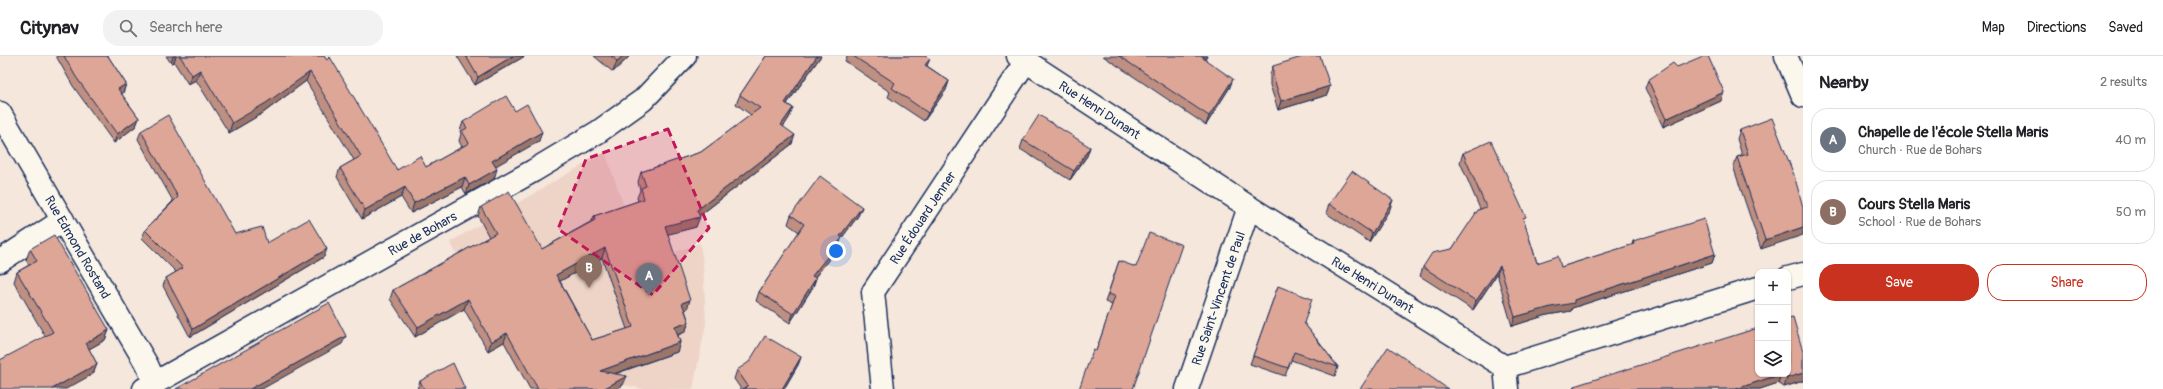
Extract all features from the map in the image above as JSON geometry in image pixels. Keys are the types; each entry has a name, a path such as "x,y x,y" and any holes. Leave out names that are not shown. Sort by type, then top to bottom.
{"street":[{"name":"Rue de Bohars","path":"149,386 533,171 598,132 643,100 685,56"},
{"path":"1786,56 1803,96"},
{"name":"Rue Henri Dunant","path":"1022,58 1249,207 1505,367"},
{"name":"Rue Édouard Jenner","path":"883,389 873,292 1022,58"},
{"name":"Rue Edmond Rostand","path":"0,113 147,365 149,386"},
{"name":"Rue Saint-Vincent de Paul","path":"1187,389 1249,207"},
{"path":"0,261 63,220"},
{"path":"1791,277 1803,274"},
{"path":"1507,389 1505,367 1755,289"}],"highlighted area":[{"path":"668,129 709,228 653,295 558,229 586,159"}],"shaded area":[{"path":"605,152 644,263 700,243 703,263 706,323 693,389 644,389 624,385 617,389 530,389 450,242"}],"building":[{"path":"64,56 108,56 126,84 118,89 139,118 117,134 76,77"},
{"path":"180,56 324,56 327,60 330,57 397,170 420,156 426,167 469,143 462,131 467,128 463,122 506,96 515,111 527,104 542,132 492,161 497,169 469,185 465,177 414,203 405,187 365,210 340,168 361,156 310,72 266,103 232,123 200,70 192,75"},
{"path":"466,56 513,56 478,77"},
{"path":"611,56 623,56 617,61"},
{"path":"766,56 817,56 785,103 793,108 781,125 795,135 697,210 700,217 665,226 690,300 682,303 689,322 675,327 680,342 600,371 627,376 603,389 538,389 507,333 491,342 468,299 418,327 393,290 496,233 481,207 509,191 542,249 595,220 594,216 644,199 641,188 646,186 641,172 701,152 760,108 740,95","holes":["605,248 633,327 592,340 556,275"]},
{"path":"853,56 925,56 930,59 925,65 949,81 928,113 892,88 895,83"},
{"path":"1119,56 1204,56 1203,58 1233,79 1209,116"},
{"path":"1305,56 1320,56 1330,86 1281,101 1273,76 1273,66"},
{"path":"1703,56 1708,56 1724,92 1666,119 1648,80 1673,63 1677,67"},
{"path":"168,115 235,234 262,227 267,243 309,219 327,249 193,329 166,278 183,268 145,230 178,197 141,131"},
{"path":"1039,115 1090,147 1074,171 1023,140"},
{"path":"1772,118 1794,175 1803,207 1803,227 1765,240 1737,157 1748,154 1740,130"},
{"path":"1491,141 1526,217 1523,218 1537,263 1558,256 1561,267 1634,244 1633,241 1704,219 1715,254 1574,300 1574,303 1551,307 1515,317 1500,266 1476,301 1423,267 1432,253 1452,249 1478,210 1486,207 1463,153"},
{"path":"1352,171 1393,200 1372,233 1329,204"},
{"path":"820,176 862,207 840,236 842,238 812,276 816,278 793,314 759,292 804,224 791,215"},
{"path":"1149,233 1182,245 1133,389 1079,389 1093,350 1096,351 1115,296 1108,294 1119,261 1136,267"},
{"path":"54,235 109,330 86,343 97,364 52,389 0,389 0,360 53,332 17,272 37,261 30,249"},
{"path":"1278,286 1312,299 1304,323 1338,367 1294,352 1288,368 1253,356"},
{"path":"329,303 346,336 250,389 176,389"},
{"path":"1791,317 1793,317 1803,352 1803,373 1791,377"},
{"path":"1755,329 1755,377 1772,377 1736,389 1575,389 1574,386"},
{"path":"765,336 801,357 782,389 743,389 748,386 737,370 749,362"},
{"path":"1388,347 1448,389 1360,389"},
{"path":"453,363 465,389 424,389 420,381"}],"place":[{"name":"Cours Stella Maris","path":"589,288"},
{"name":"Chapelle de l'école Stella Maris","path":"649,296"}]}
